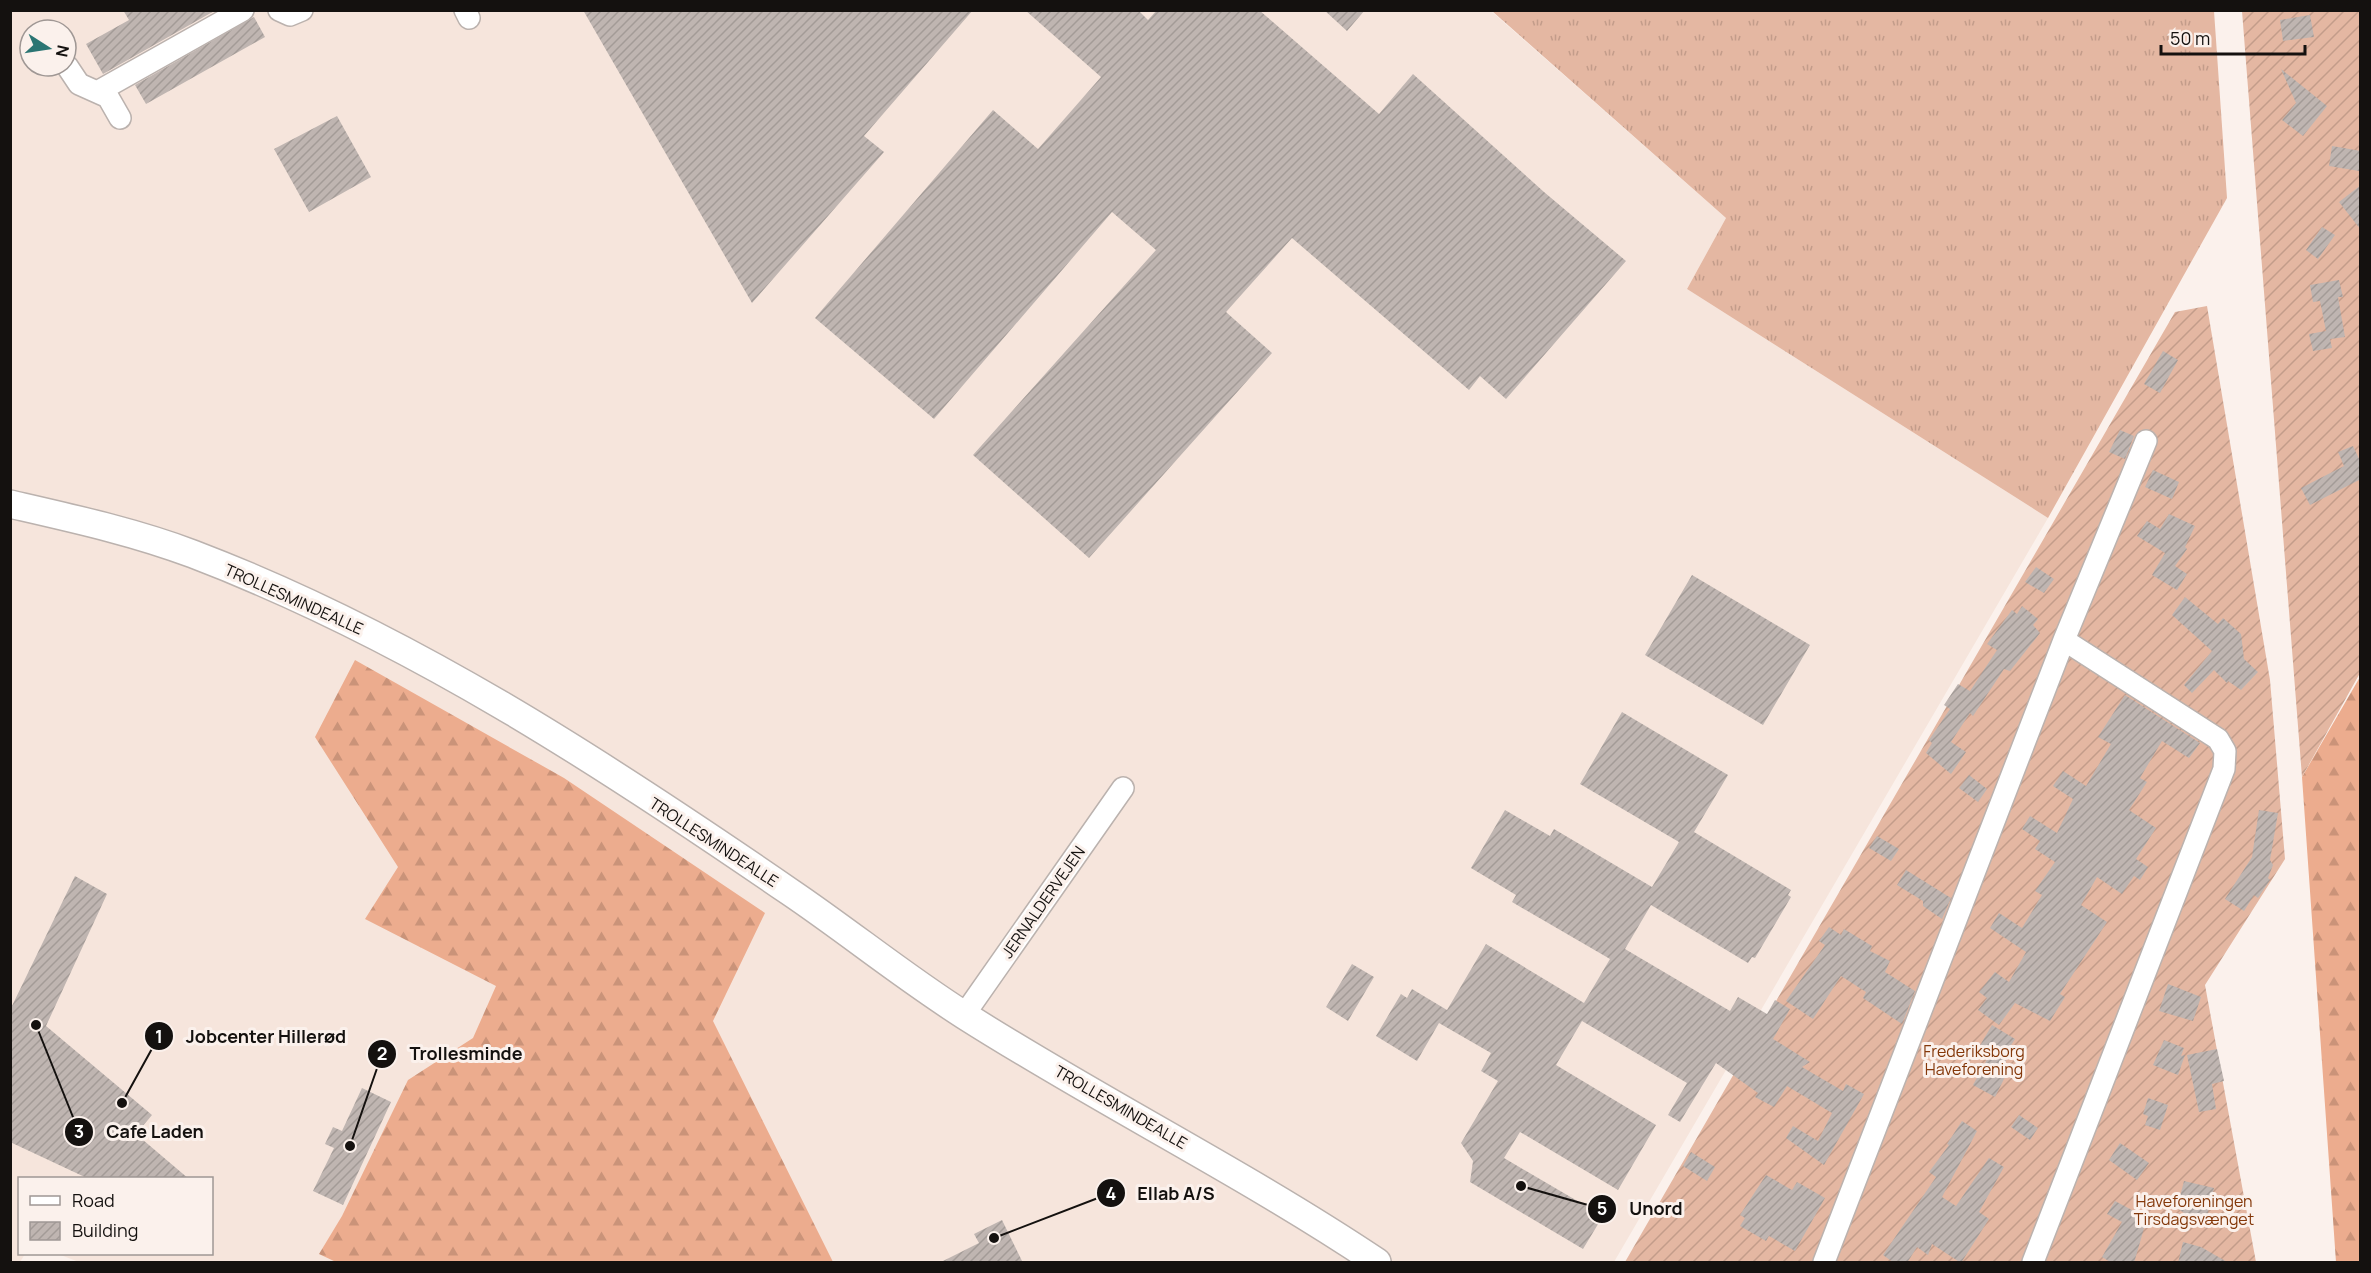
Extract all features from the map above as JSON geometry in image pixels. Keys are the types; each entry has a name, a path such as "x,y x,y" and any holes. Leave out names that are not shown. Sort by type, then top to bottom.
{"street":[{"path":"99,91 243,10"},
{"path":"279,10 290,15 302,10"},
{"path":"74,78 76,82 108,97 120,118"},
{"path":"1824,1263 2064,640 2146,441"},
{"name":"TROLLESMINDEALLE","path":"10,504 74,518 191,553 336,616 474,687 792,893 964,1015 1282,1201 1377,1263"},
{"path":"2033,1263 2223,769 2224,752 2218,739 2064,640"},
{"name":"JERNALDERVEJEN","path":"964,1015 1123,788"}],"shaded area":[{"path":"10,11 1491,11 1726,218 1687,289 2048,518 1614,1262 79,1262 61,1255 213,1255 213,1177 18,1177 18,1255 24,1255 20,1262 11,1262"}],"green space":[{"path":"1492,11 2214,11 2227,198 2048,518 1687,289 1726,218"},
{"path":"2242,11 2360,11 2360,673 2302,777"},
{"name":"Frederiksborg Haveforening","path":"2207,306 2270,680 2285,859 2205,985 2256,1262 1625,1262 2175,312"},
{"path":"355,660 564,778 765,913 713,1021 833,1262 336,1262 319,1254 342,1216 408,1080 473,1038 496,986 365,919 398,867 315,737"},
{"path":"2360,677 2360,1262 2336,1262 2302,777"}],"building":[{"path":"123,10 216,10 103,74 86,44 129,20"},
{"path":"583,10 973,10 864,136 884,152 752,303"},
{"path":"1025,10 1138,10 1148,20 1157,10 1259,10 1379,114 1413,74 1544,192 1626,261 1506,399 1480,376 1469,390 1292,238 1226,312 1272,353 1089,558 973,455 1156,250 1112,212 934,419 815,318 993,110 1038,149 1101,77"},
{"path":"1324,10 1365,10 1347,31"},
{"path":"2310,15 2314,37 2283,41 2280,20"},
{"path":"254,17 265,37 146,104 135,85"},
{"path":"2281,69 2327,106 2303,136 2282,120 2296,103"},
{"path":"337,116 371,177 309,212 274,149"},
{"path":"2332,146 2361,151 2359,171 2329,166"},
{"path":"2361,185 2361,230 2339,202"},
{"path":"2322,227 2335,235 2318,259 2306,250"},
{"path":"2339,280 2343,297 2338,297 2345,337 2330,339 2332,348 2313,351 2309,334 2326,331 2320,301 2313,302 2310,285"},
{"path":"2163,351 2178,360 2160,393 2144,384"},
{"path":"2120,430 2134,436 2125,459 2109,452"},
{"path":"2353,446 2361,463 2361,479 2310,505 2301,488 2344,466 2338,452"},
{"path":"2153,470 2179,482 2172,499 2145,487"},
{"path":"2169,514 2195,526 2185,547 2187,549 2175,566 2187,574 2177,590 2152,575 2165,553 2137,536 2147,521 2160,529"},
{"path":"2036,567 2054,579 2044,593 2025,582"},
{"path":"1692,575 1810,645 1763,725 1645,655"},
{"path":"2185,597 2218,624 2223,618 2241,634 2244,659 2258,672 2241,690 2228,681 2227,683 2214,670 2192,693 2184,685 2212,651 2172,615"},
{"path":"2022,606 2038,619 2033,625 2040,633 2010,671 2004,669 1973,716 1970,713 1951,742 1966,752 1951,774 1926,753 1932,743 1929,740 1950,709 1944,705 1958,684 1970,691 1997,650 1987,644 2012,610 2017,614"},
{"path":"2125,695 2200,743 2189,758 2162,741 2140,778 2147,782 2129,810 2156,828 2136,859 2148,867 2140,880 2134,876 2122,894 2097,877 2081,905 2107,922 2060,994 2065,997 2050,1021 2015,1003 1999,1025 1978,1010 1987,998 1979,992 1995,972 2009,982 2026,952 1990,928 1999,913 2022,928 2042,895 2035,891 2055,862 2035,849 2040,841 2022,829 2030,816 2057,833 2073,799 2053,786 2063,771 2086,786 2111,744 2098,737"},
{"path":"1622,712 1728,775 1694,832 1791,890 1788,895 1791,897 1755,958 1752,957 1748,963 1651,905 1625,949 1730,1011 1738,997 1767,1014 1775,1000 1790,1009 1773,1039 1810,1062 1802,1067 1843,1091 1846,1084 1864,1094 1824,1165 1786,1138 1793,1126 1818,1141 1832,1113 1787,1086 1774,1107 1755,1097 1758,1093 1716,1063 1680,1122 1668,1115 1687,1083 1582,1021 1556,1065 1656,1125 1618,1190 1520,1132 1504,1158 1603,1216 1583,1249 1470,1182 1473,1161 1461,1143 1498,1081 1481,1071 1491,1053 1439,1023 1417,1061 1376,1036 1401,994 1407,998 1412,989 1447,1010 1486,944 1584,1003 1610,959 1512,902 1516,895 1471,868 1505,810 1550,836 1554,829 1652,887 1679,842 1580,784"},
{"path":"1969,775 1987,789 1978,802 1959,788"},
{"path":"2259,810 2278,813 2270,860 2273,865 2268,878 2270,880 2258,898 2254,895 2244,911 2225,899 2252,857"},
{"path":"1877,836 1899,849 1891,861 1869,848"},
{"path":"1906,870 1951,898 1942,919 1923,906 1923,901 1897,885"},
{"path":"75,876 107,894 46,1026 152,1115 136,1134 187,1177 85,1177 10,1142 10,1010"},
{"path":"1829,927 1841,935 1844,929 1872,946 1870,951 1890,961 1885,972 1915,991 1902,1024 1863,998 1866,992 1841,976 1813,1019 1786,1001 1825,945 1819,941"},
{"path":"1352,964 1374,977 1348,1021 1326,1007"},
{"path":"2168,984 2201,997 2193,1021 2159,1011"},
{"path":"1992,1025 2015,1039 2005,1055 2008,1057 2000,1071 2006,1075 1995,1097 1973,1085 1990,1054 1979,1047"},
{"path":"2164,1040 2184,1048 2181,1056 2185,1055 2178,1075 2153,1065"},
{"path":"2217,1049 2224,1081 2212,1084 2216,1109 2199,1112 2187,1055"},
{"path":"362,1088 391,1102 343,1205 313,1191 334,1148 325,1144 333,1127 342,1131"},
{"path":"2148,1098 2168,1105 2160,1130 2145,1125 2148,1116 2143,1114"},
{"path":"2019,1115 2038,1128 2030,1140 2011,1127"},
{"path":"1962,1121 1977,1131 1942,1197 1956,1206 1989,1158 2004,1167 1979,1212 1989,1219 1961,1263 1932,1244 1928,1255 1917,1247 1907,1263 1894,1263 1883,1255 1936,1177 1929,1172 1949,1145 1947,1144"},
{"path":"2120,1143 2149,1163 2137,1180 2109,1160"},
{"path":"1691,1152 1715,1167 1707,1181 1683,1166"},
{"path":"1766,1175 1792,1190 1797,1182 1825,1198 1795,1251 1769,1236 1766,1241 1740,1226 1745,1218 1740,1215"},
{"path":"2184,1181 2214,1188 2207,1216 2201,1215 2198,1223 2177,1208"},
{"path":"2115,1201 2147,1218 2134,1263 2112,1263 2102,1257 2122,1222 2107,1214"},
{"path":"1002,1220 1023,1263 939,1263 979,1243 974,1234"},
{"path":"2183,1242 2201,1247 2229,1263 2178,1263"}],"place":[{"name":"Cafe Laden","path":"36,1025"},
{"name":"Jobcenter Hillerød","path":"122,1103"},
{"name":"Trollesminde","path":"350,1146"},
{"name":"Unord","path":"1521,1186"},
{"name":"Ellab A/S","path":"994,1238"}],"park label":[{"name":"Haveforeningen Tirsdagsvænget","path":"2194,1210"}]}
